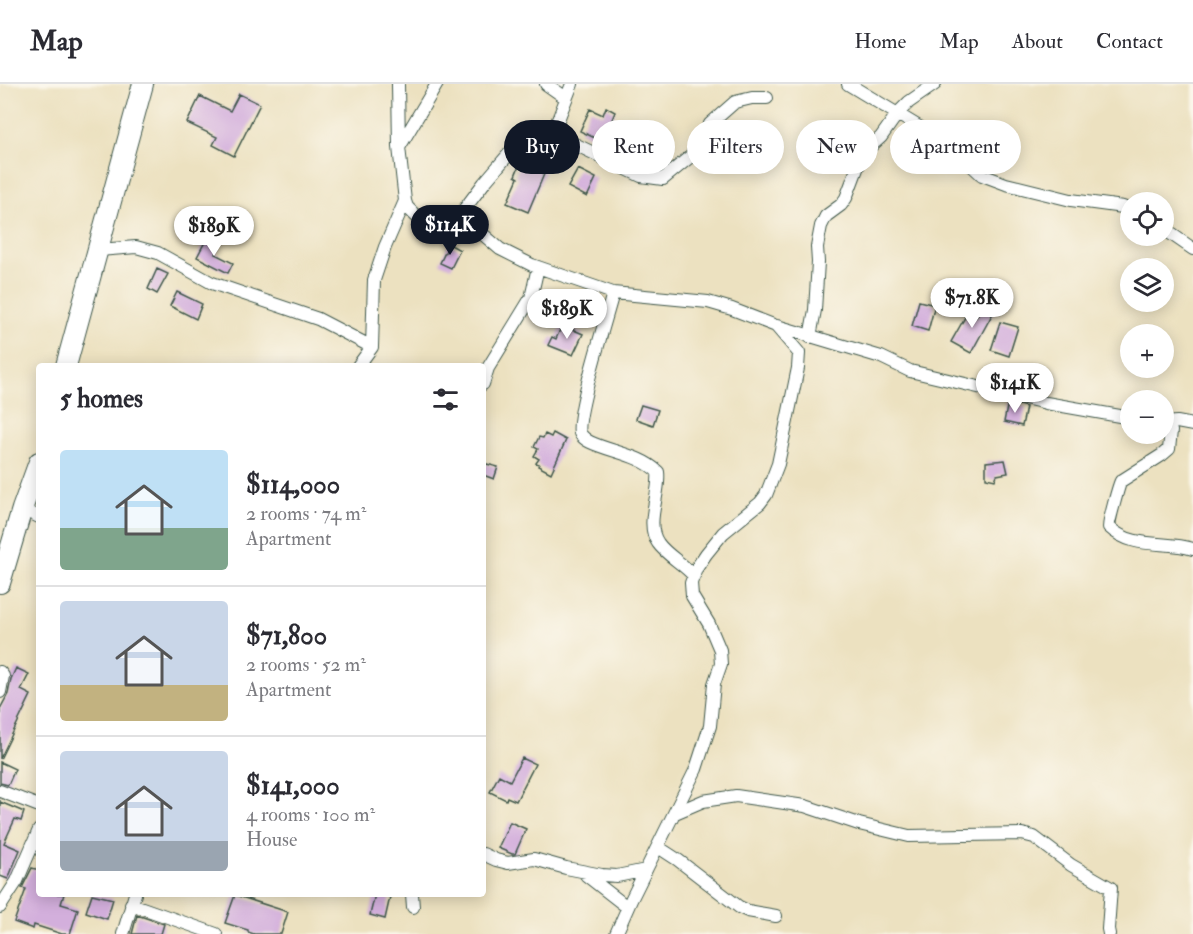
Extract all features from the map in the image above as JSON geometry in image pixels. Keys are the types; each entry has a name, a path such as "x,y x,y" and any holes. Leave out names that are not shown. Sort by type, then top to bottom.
{"highway":[{"path":"67,363 99,250 119,165 143,84"},
{"path":"0,583 30,513 36,479"}],"street":[{"path":"398,84 399,147 405,201 407,207 416,216 457,219 471,224 500,249 538,267 613,293 708,302 810,337 881,357 910,371 1046,403 1120,416"},
{"path":"399,147 437,84"},
{"path":"546,84 566,98"},
{"path":"558,120 572,84"},
{"path":"848,84 952,147 982,175 1006,184 1071,200 1120,207"},
{"path":"810,337 815,310 817,247 821,226 826,216 841,205 846,198 863,153 881,137 909,102 935,84"},
{"path":"580,148 641,176 663,179 692,156 710,124 735,102 752,98 767,98"},
{"path":"457,219 504,161"},
{"path":"360,363 372,347 374,280 385,247 405,201"},
{"path":"1174,236 1193,249"},
{"path":"99,250 136,247 158,253 212,283 318,319 372,347"},
{"path":"486,374 531,298 538,267"},
{"path":"613,293 582,406 580,431 589,442 631,457 658,472 654,517 656,540 660,547 686,566 694,576"},
{"path":"616,934 627,907 675,813 707,740 714,684 721,664 720,650 692,596 691,583 706,554 717,540 760,503 771,483 800,358 793,344 776,326"},
{"path":"1174,422 1193,425"},
{"path":"1169,444 1169,448 1162,455 1121,481 1117,486 1114,508 1108,521 1109,528 1125,539 1193,549"},
{"path":"0,672 3,676 0,692"},
{"path":"0,791 36,805"},
{"path":"675,813 703,801 736,796 805,806 859,824 909,836 992,833 1022,834 1034,837 1071,865 1111,888 1109,934"},
{"path":"0,907 17,881 36,837"},
{"path":"658,847 739,907 776,916"},
{"path":"486,855 508,862 534,858 583,872 617,876 646,870"},
{"path":"583,872 627,907"},
{"path":"411,897 413,907"},
{"path":"123,934 133,899 216,934"}],"building":[{"path":"239,94 260,104 234,156 213,145 217,137 187,123 200,96 230,111"},
{"path":"606,107 615,112 612,120 592,120 592,137 580,131 590,109 603,115"},
{"path":"580,170 596,178 587,197 568,187 575,174 580,174"},
{"path":"516,174 544,174 528,212 507,203 518,178"},
{"path":"206,240 219,247 215,254 233,263 228,273 197,257"},
{"path":"449,244 460,250 451,268 440,263"},
{"path":"157,269 168,274 157,294 148,289"},
{"path":"177,292 202,304 196,319 170,306"},
{"path":"919,301 935,305 928,331 912,326"},
{"path":"983,305 994,311 971,353 951,342 968,312 976,317"},
{"path":"1000,322 1018,327 1009,356 991,350"},
{"path":"562,325 583,334 573,355 548,345 552,337 556,339"},
{"path":"1008,402 1026,407 1022,426 1004,422"},
{"path":"641,405 658,410 653,425 636,419"},
{"path":"553,433 566,440 551,473 536,463 539,459 534,456 538,449 534,447 539,437 543,438 545,434 551,437"},
{"path":"1005,460 1008,473 997,475 995,480 986,478 986,462"},
{"path":"486,464 498,467 494,479 486,476"},
{"path":"16,668 29,674 21,690 31,695 0,759 0,709 8,694"},
{"path":"522,758 535,764 516,801 507,797 506,800 490,792 499,775 510,781"},
{"path":"0,762 15,769 8,785 0,783"},
{"path":"0,802 24,812 21,821 15,819 4,843 20,850 8,879 0,876"},
{"path":"510,822 526,829 515,854 498,848"},
{"path":"32,868 36,869 36,897 63,897 61,904 78,909 70,934 62,934 34,925 33,929 14,922 26,889 22,888"},
{"path":"91,897 113,899 107,919 86,912"},
{"path":"234,897 241,897 288,912 281,934 254,934 225,923"},
{"path":"374,897 390,897 385,919 370,915"},
{"path":"137,915 164,924 161,934 132,934"}]}
